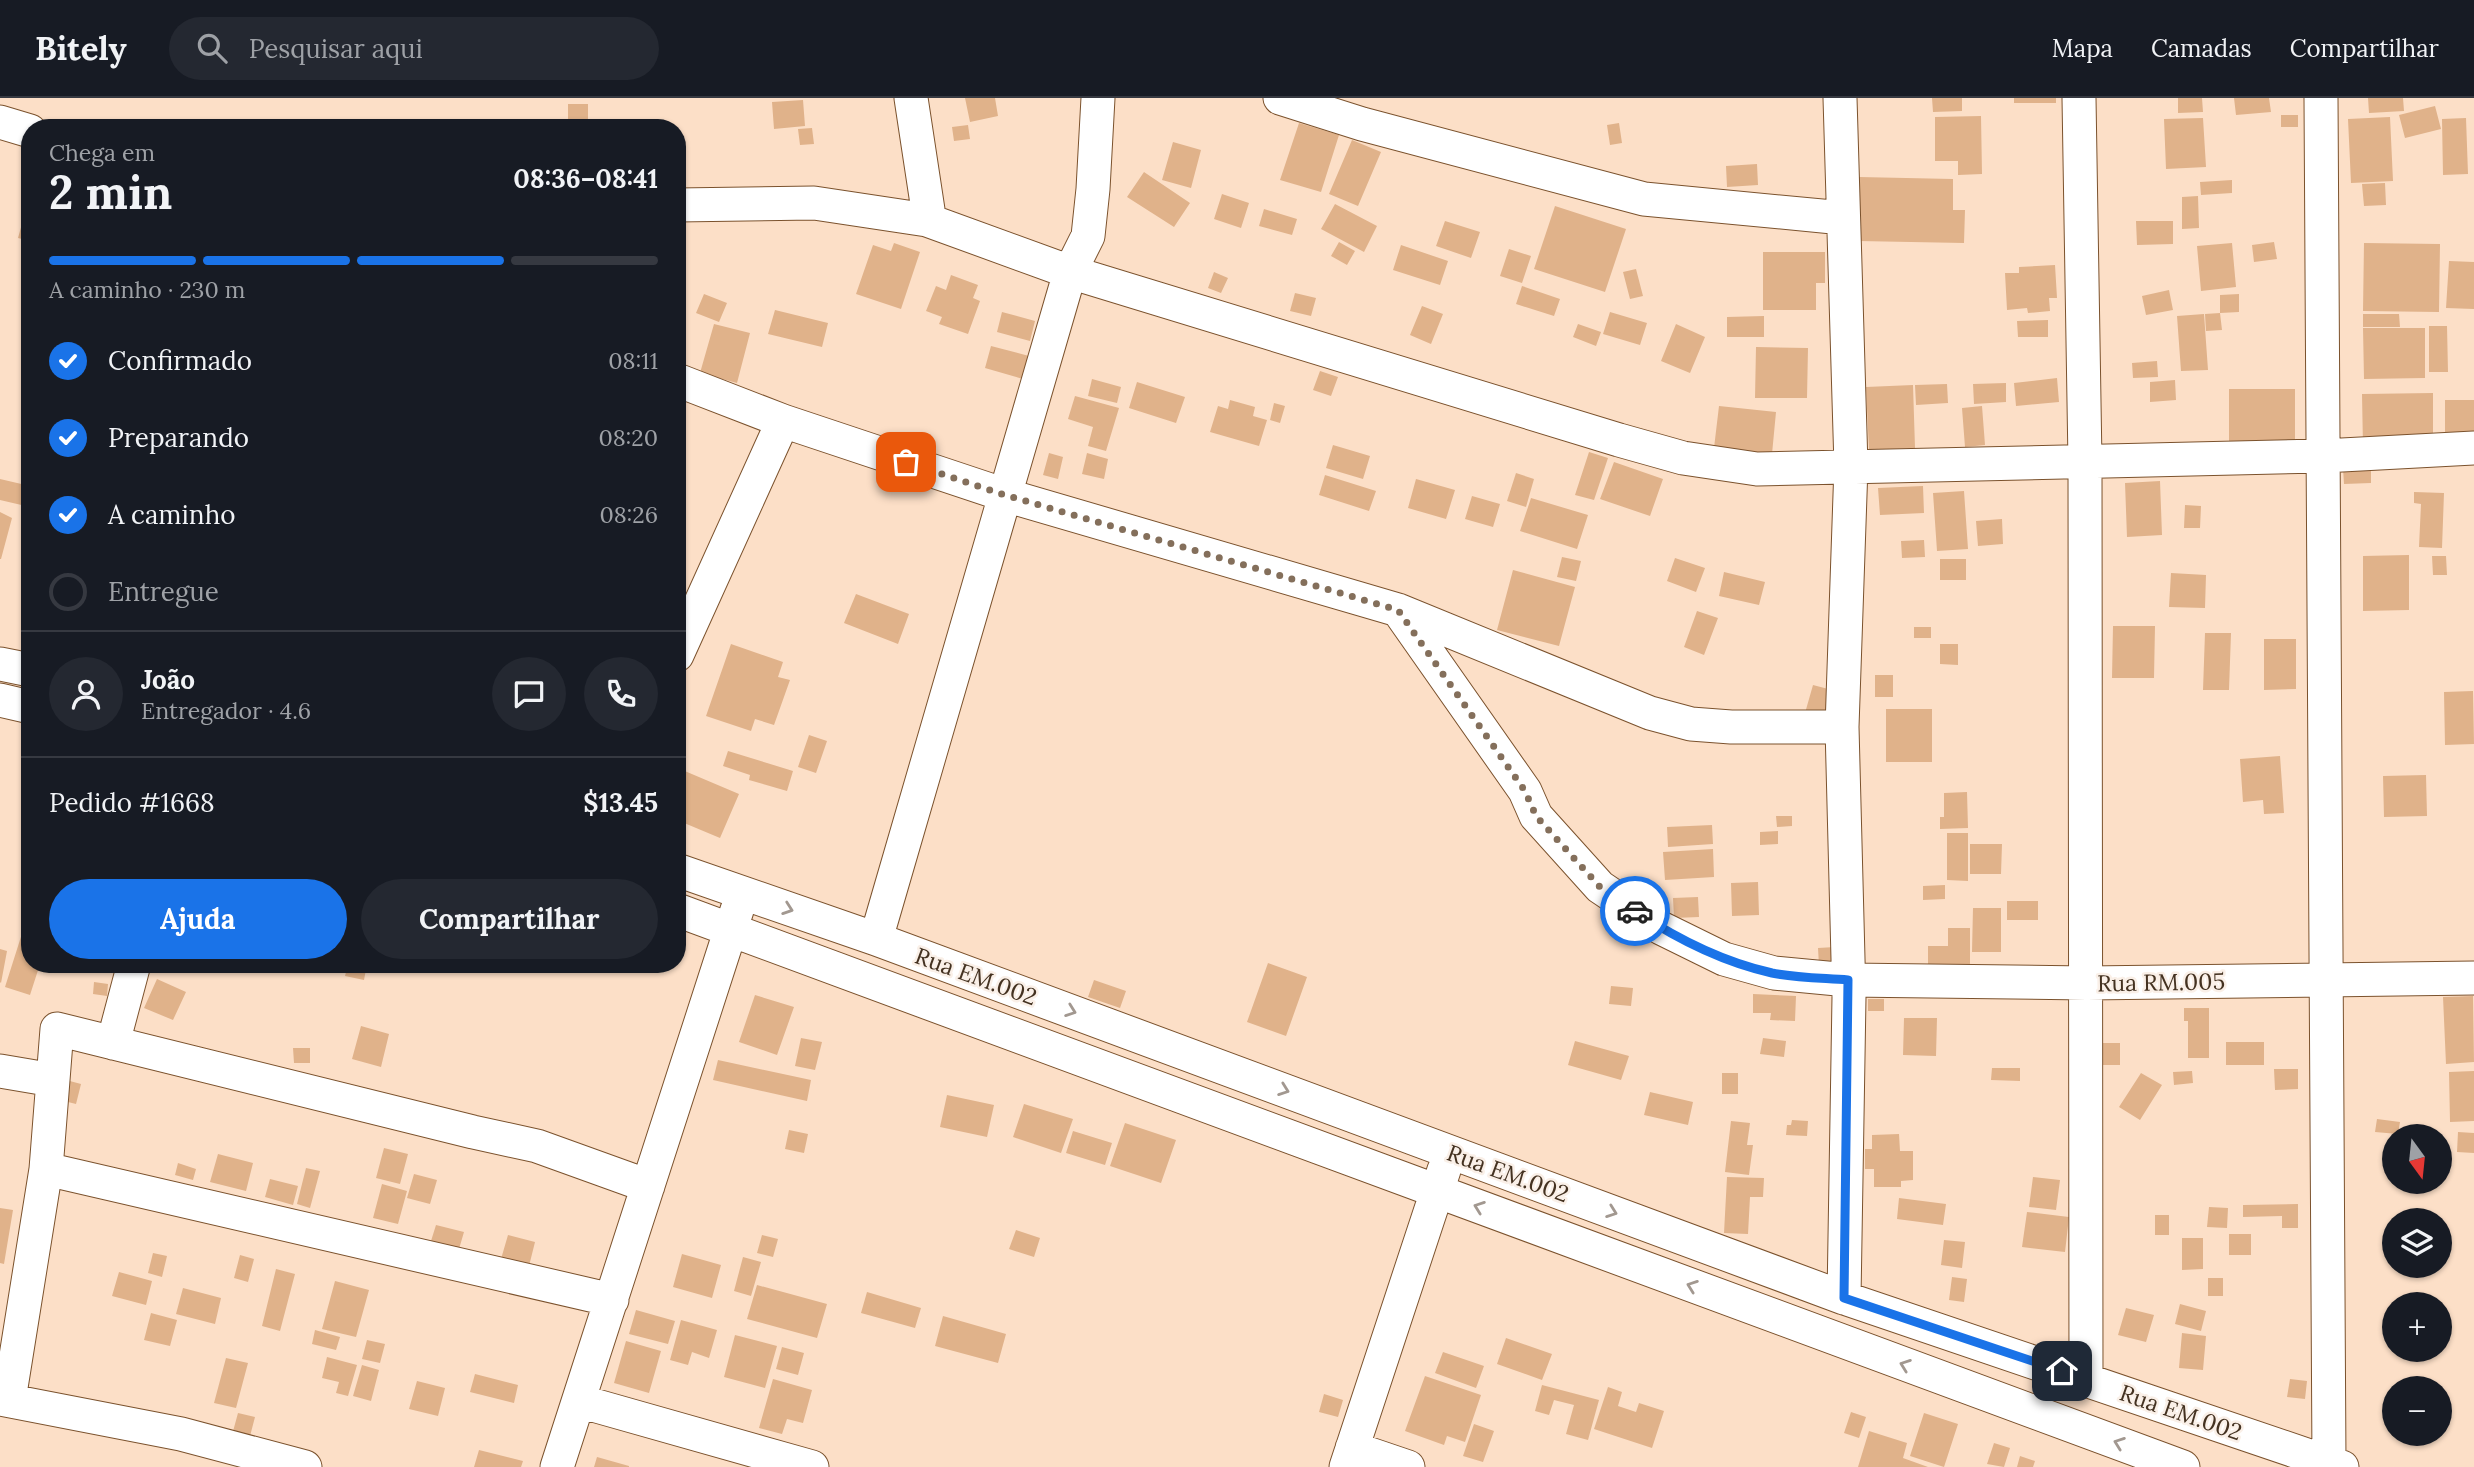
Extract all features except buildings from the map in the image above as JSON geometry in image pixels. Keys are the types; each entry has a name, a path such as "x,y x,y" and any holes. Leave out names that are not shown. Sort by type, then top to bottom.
{"street":[{"path":"911,98 928,210 927,220"},
{"path":"876,939 1070,272 1088,236 1098,98"},
{"path":"1280,98 1358,111 1644,199 1843,218"},
{"path":"1840,98 1851,466 1842,727 1848,980 1844,1298"},
{"path":"2079,98 2085,462 2086,1380"},
{"path":"2321,98 2326,980 2335,1465"},
{"path":"0,122 21,128"},
{"path":"686,205 814,203 927,220 1070,272 1683,458 1757,469 2323,456 2474,448"},
{"path":"686,383 783,421 1005,495 1398,610 1660,716 1691,724 1731,727 1842,727"},
{"path":"686,635 783,421"},
{"name":"Rua RM.005","path":"1398,610 1525,791 1536,816 1600,887 1661,928 1724,959 1774,973 1848,980 2087,983 2474,978"},
{"path":"0,664 21,668"},
{"path":"0,700 21,705"},
{"name":"Rua EM.002","path":"686,873 876,939 1844,1298 2335,1465"},
{"path":"557,1467 742,892"},
{"name":"Rua EM.002","path":"686,913 2176,1466"},
{"path":"113,1043 132,973"},
{"path":"305,1467 181,1434 5,1399 46,1169 57,1029 537,1146 648,1186"},
{"path":"0,1071 53,1080"},
{"path":"1408,1467 1349,1458 1449,1152"},
{"path":"46,1169 612,1300"},
{"path":"579,1401 812,1467"}],"way so far":[{"path":"906,462 1005,495 1398,610 1525,791 1536,816 1600,887 1635,911"}],"route":[{"path":"1635,911 1661,928 1724,959 1774,973 1848,980 1844,1298 2062,1371"}]}
